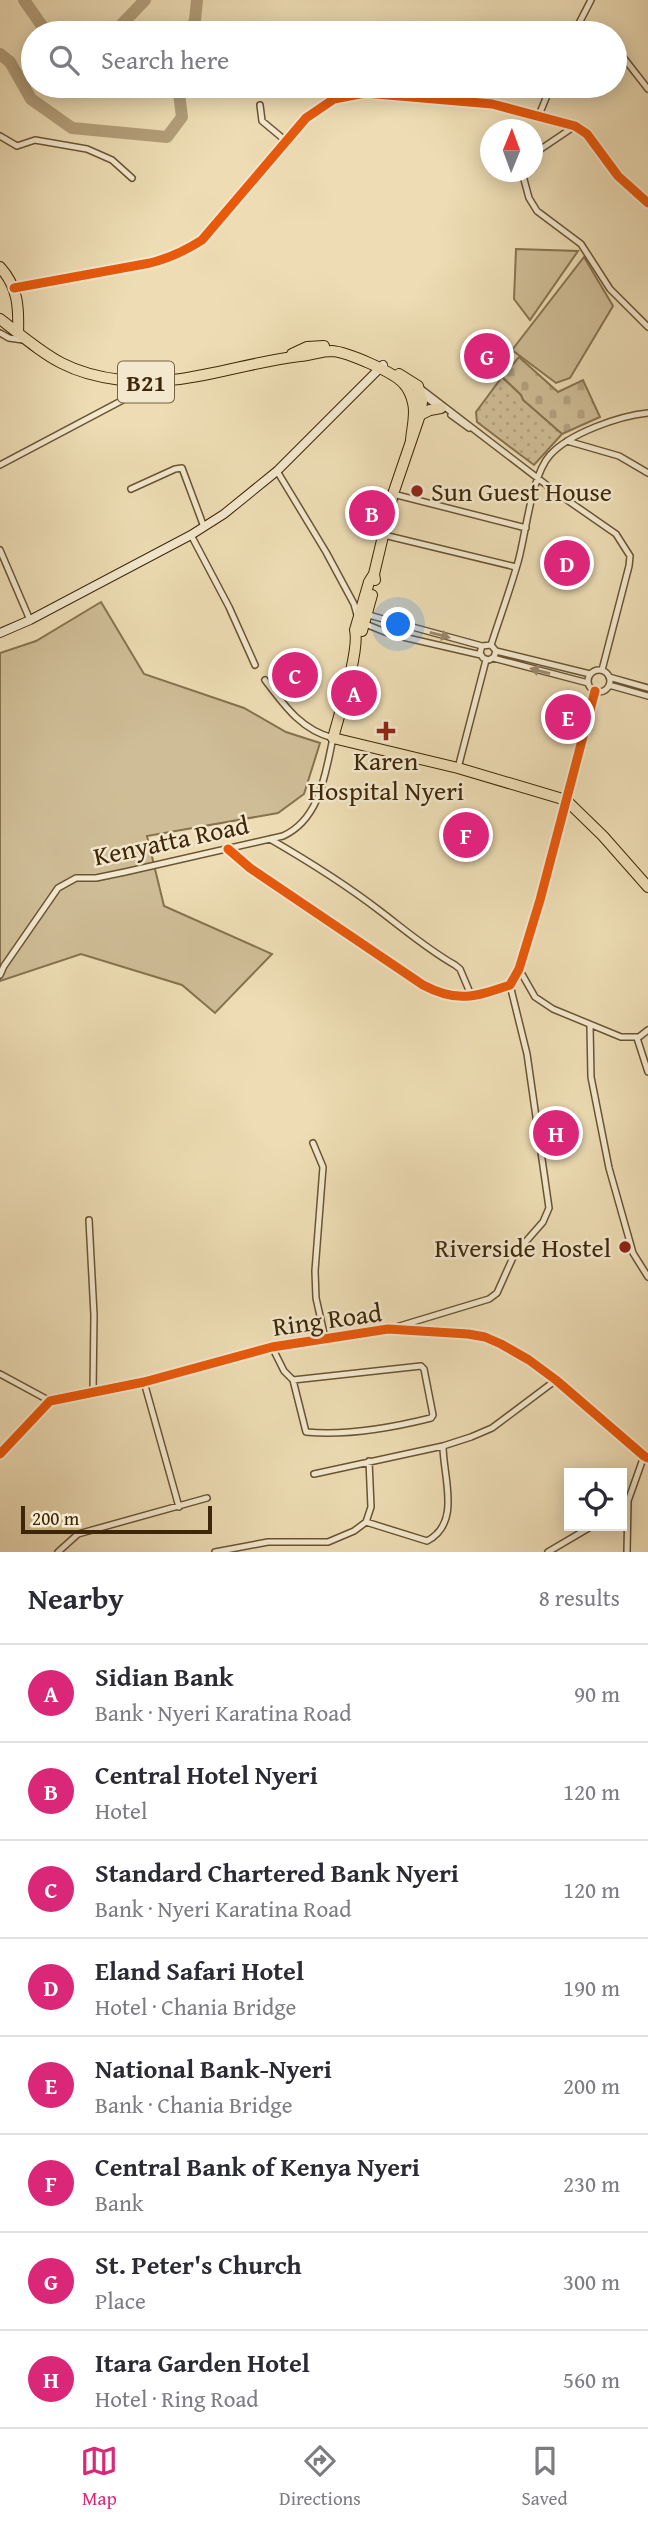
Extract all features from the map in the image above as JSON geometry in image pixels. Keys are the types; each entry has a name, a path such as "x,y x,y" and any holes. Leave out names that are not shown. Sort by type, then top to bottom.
{"highway":[{"path":"0,267 14,288 18,302 18,333"},
{"name":"B21","path":"0,319 67,368 123,381 157,382 184,379 285,357 335,351 377,365 419,390"},
{"name":"B21","path":"377,365 402,382"},
{"path":"402,382 414,404 411,440"},
{"path":"419,390 422,405 420,415 393,494 374,574 369,582 355,630 357,636 333,738 458,768 566,800 603,836 648,887"},
{"path":"420,415 442,408"}],"street":[{"path":"580,21 590,0"},
{"path":"627,62 648,89"},
{"path":"14,288 150,263 188,249 202,240 306,118 338,98"},
{"path":"423,98 492,104 575,126 587,134 618,176 648,203"},
{"path":"540,115 546,98"},
{"path":"260,105 262,121 286,141"},
{"path":"543,148 575,126"},
{"path":"0,136 17,146 35,140 100,153 132,178"},
{"path":"525,182 529,198 537,211 581,244 610,289 648,327"},
{"path":"0,333 9,338 27,341"},
{"path":"0,633 30,620 191,535 224,514 277,471 325,425 377,365"},
{"path":"0,465 157,382"},
{"path":"402,382 419,390 616,534 631,556 602,670"},
{"path":"419,390 481,435"},
{"path":"491,645 516,567 538,476 550,455 567,441 612,421 648,413"},
{"path":"567,441 619,456 648,473"},
{"path":"131,489 174,469 182,468 204,527"},
{"path":"277,471 361,614 390,634 588,683 595,691 602,692 609,685 609,677"},
{"path":"393,494 526,528"},
{"path":"191,535 229,607 255,665"},
{"path":"384,535 516,567"},
{"path":"0,550 30,620"},
{"path":"361,614 482,646 491,645"},
{"path":"491,645 496,650 590,674 602,670"},
{"path":"458,768 483,657 482,646"},
{"path":"493,658 496,650"},
{"path":"602,670 609,677 648,688"},
{"path":"588,683 590,674"},
{"path":"264,680 302,723 320,735 333,738"},
{"path":"609,685 648,696"},
{"path":"228,849 250,868 441,995 454,998 510,985 519,969 540,900 595,691"},
{"name":"Kenyatta Road","path":"0,975 4,965 58,888 76,878 96,878 270,839 296,830 308,817 317,800 333,738"},
{"path":"270,839 312,863 380,911 412,938 455,965 460,969 471,995"},
{"path":"519,969 535,997 553,1009 611,1035 636,1038 648,1030"},
{"name":"Ring Road","path":"50,1401 144,1382 272,1347 388,1329 489,1299 496,1293 514,1255 548,1214 548,1191 527,1054 510,985"},
{"path":"590,1026 591,1077 610,1168 633,1253 648,1277"},
{"path":"636,1038 648,1072"},
{"path":"313,1143 323,1167 315,1271 316,1298 325,1338"},
{"path":"89,1220 94,1315 93,1392"},
{"name":"Ring Road","path":"388,1329 485,1337 512,1349 556,1380 646,1457"},
{"path":"272,1347 284,1371 293,1380 304,1431 367,1430 411,1423 431,1418 433,1415 424,1369 421,1366 293,1380"},
{"path":"0,1374 50,1401 0,1454"},
{"path":"314,1474 443,1446 492,1428 556,1380"},
{"path":"144,1382 178,1507"},
{"path":"366,1522 407,1537 427,1541 438,1536 446,1519 448,1499 443,1446"},
{"path":"627,1552 628,1501 646,1457"},
{"path":"215,1552 268,1542 328,1542 354,1531 366,1522 371,1507 369,1461"},
{"path":"58,1552 78,1534 207,1498"},
{"path":"548,1552 584,1531"}],"green space":[{"path":"516,249 578,251 530,320 514,299"},
{"path":"584,257 613,306 570,378 556,383 512,350"},
{"path":"519,357 558,392 583,380 600,417 562,434 523,400 502,377"},
{"path":"502,377 523,400 562,434 534,465 477,422 476,412"},
{"path":"101,602 144,674 244,708 286,732 320,743 304,794 278,813 147,836 164,906 272,954 215,1013 182,985 81,954 0,981 0,653 36,641"}],"waterway":[{"path":"24,0 39,21"},
{"path":"125,21 145,0"},
{"path":"195,21 197,0"},
{"path":"0,54 10,62 21,81"},
{"path":"30,98 72,128 167,137 182,117 180,98"}],"cycle path":[{"path":"14,288 150,263 190,248 202,240 306,118 339,98"},
{"path":"423,98 492,104 575,126 587,134 618,176 648,203"},
{"path":"228,849 250,868 435,991 466,996 510,985 519,969 540,900 595,691"},
{"path":"0,1454 50,1401 144,1382 272,1347 388,1329 468,1334 501,1344 556,1380 648,1458"}],"place":[{"name":"St. Peter's Church","path":"487,356"},
{"name":"Sun Guest House","path":"417,491"},
{"name":"Central Hotel Nyeri","path":"372,513"},
{"name":"Eland Safari Hotel","path":"567,563"},
{"name":"Standard Chartered Bank Nyeri","path":"295,675"},
{"name":"Sidian Bank","path":"354,693"},
{"name":"National Bank-Nyeri","path":"568,717"},
{"name":"Karen Hospital Nyeri","path":"386,731"},
{"name":"Central Bank of Kenya Nyeri","path":"466,835"},
{"name":"Itara Garden Hotel","path":"556,1133"},
{"name":"Riverside Hostel","path":"625,1247"}]}
